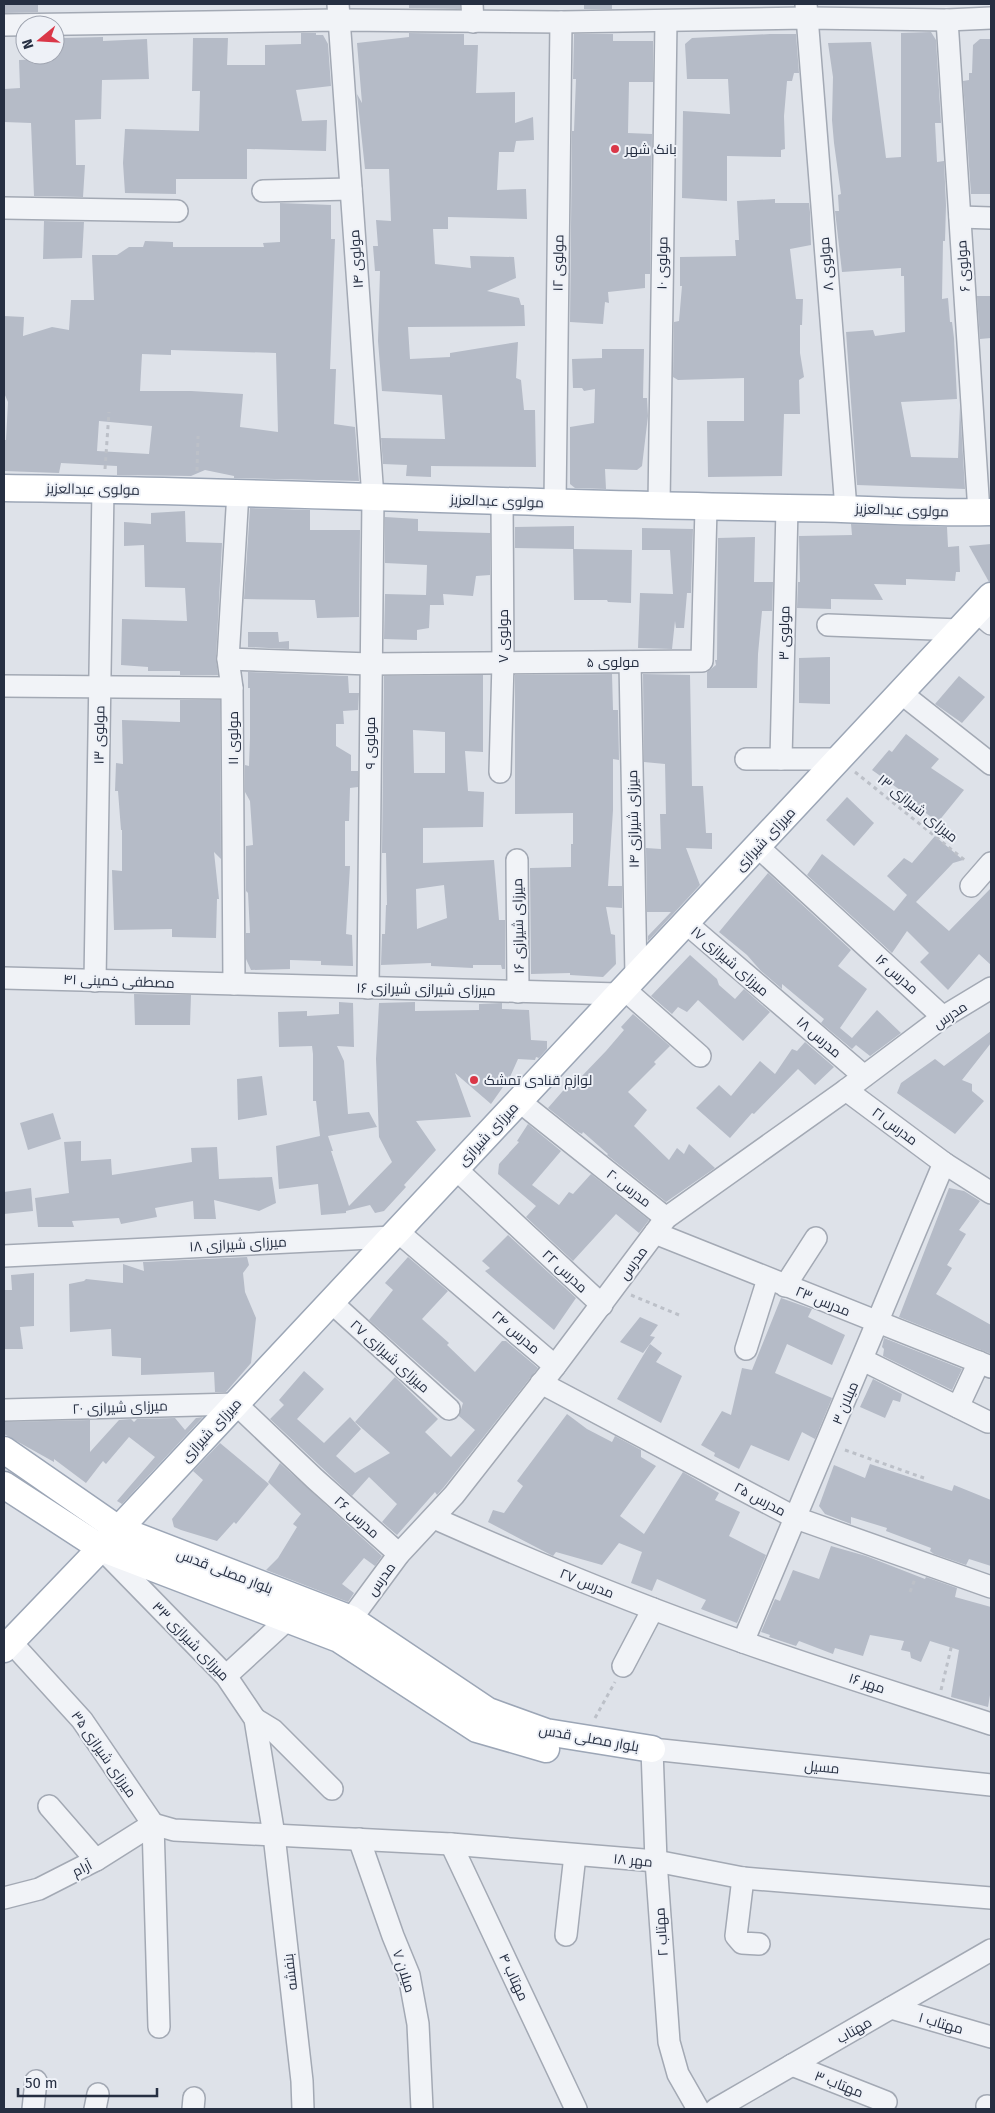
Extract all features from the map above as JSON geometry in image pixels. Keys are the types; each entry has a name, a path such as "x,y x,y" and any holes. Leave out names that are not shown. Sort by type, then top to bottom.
{"main road":[{"name":"مولوی عبدالعزیز","path":"4,488 238,492 706,508 985,512"},
{"name":"میرزای شیرازی","path":"7,1646 901,693 980,616"},
{"name":"بلوار مصلی قدس","path":"4,1450 110,1538 351,1619 488,1711 546,1732 652,1749"},
{"name":"بلوار مصلی قدس","path":"4,1485 110,1538 288,1619 339,1639 477,1729 542,1748 584,1754 652,1749"}],"street":[{"path":"4,25 338,12 472,13 561,22 666,21 806,11 947,20 991,18"},
{"name":"مولوی ۸","path":"806,11 846,509"},
{"name":"مولوی ۱۴","path":"338,12 373,498"},
{"name":"مولوی ۶","path":"947,20 960,218 985,512"},
{"name":"مولوی ۱۰","path":"658,505 666,21"},
{"name":"مولوی ۱۲","path":"555,503 561,22"},
{"path":"262,191 351,189"},
{"path":"4,208 177,210"},
{"path":"960,218 991,218"},
{"name":"مولوی ۱۳","path":"95,981 103,489"},
{"name":"مولوی ۱۱","path":"234,984 232,688 228,659 238,492"},
{"name":"مولوی ۹","path":"368,988 373,498"},
{"name":"مولوی ۷","path":"500,772 503,663 502,501"},
{"name":"مولوی ۵","path":"228,659 370,664 702,661 706,508"},
{"name":"مولوی ۳","path":"781,759 787,508"},
{"path":"828,625 980,616"},
{"name":"میرزای شیرازی ۱۴","path":"626,987 630,662"},
{"path":"4,686 232,688"},
{"path":"901,693 991,764"},
{"path":"746,759 839,759"},
{"name":"مدرس ۱۶","path":"757,846 944,1017"},
{"name":"میرزای شیرازی ۱۶","path":"517,860 518,992"},
{"name":"میرزای شیرازی ۱۷","path":"686,923 774,999"},
{"name":"مصطفی خمینی ۴۱","path":"4,978 234,984"},
{"name":"میرزای شیرازی شیرازی ۱۶","path":"234,984 518,992 626,987"},
{"path":"626,987 700,1056"},
{"name":"مدرس","path":"351,1619 399,1554 454,1496 556,1366 660,1225 944,1017 989,993"},
{"name":"مدرس ۱۸","path":"774,999 864,1076"},
{"name":"مدرس ۲۱","path":"846,1090 944,1163 991,1193"},
{"name":"مدرس ۲۰","path":"519,1101 592,1159 660,1225"},
{"name":"میلان ۳","path":"743,1642 879,1323 944,1163"},
{"name":"مدرس ۲۲","path":"456,1169 529,1237 608,1297"},
{"name":"مدرس ۲۳","path":"660,1225 776,1282 985,1365"},
{"name":"میرزای شیرازی ۱۸","path":"4,1256 395,1234"},
{"name":"مدرس ۲۴","path":"395,1234 477,1298 556,1366"},
{"path":"746,1349 776,1282 816,1238"},
{"name":"میرزای شیرازی ۲۷","path":"331,1302 449,1409"},
{"path":"863,1360 988,1422"},
{"path":"958,1407 985,1365"},
{"name":"مدرس ۲۵","path":"541,1383 796,1518 991,1587"},
{"name":"میرزای شیرازی ۲۰","path":"4,1410 236,1404"},
{"name":"مدرس ۲۶","path":"236,1404 315,1479 399,1554"},
{"name":"مدرس ۲۷","path":"434,1518 517,1555 653,1609 743,1642"},
{"name":"میرزای شیرازی ۳۳","path":"110,1538 226,1676 255,1719 274,1835"},
{"path":"623,1666 653,1609"},
{"path":"226,1676 288,1619"},
{"name":"مهر ۱۶","path":"743,1642 991,1724"},
{"name":"میرزای شیرازی ۳۵","path":"7,1646 82,1720 153,1824"},
{"path":"255,1719 272,1730 332,1789"},
{"name":"مسیل","path":"652,1749 991,1784"},
{"name":"مهتاب ۲","path":"652,1749 656,1861 669,2042 678,2074 698,2109"},
{"path":"49,1806 96,1860"},
{"path":"153,1824 159,2027"},
{"name":"مهر ۱۸","path":"153,1824 174,1830 451,1844 656,1861 743,1878 991,1898"},
{"name":"آرام","path":"4,1898 40,1889 96,1860 153,1824"},
{"name":"بنفشه","path":"274,1835 302,2081 303,2109"},
{"name":"میلان ۷","path":"359,1839 381,1906 409,1975 418,2024 422,2109"},
{"name":"مهتاب ۴","path":"451,1844 576,2109"},
{"path":"566,1935 575,1855"},
{"path":"743,1878 736,1936 742,1943 759,1944"},
{"name":"مهتاب","path":"716,2109 991,1950"},
{"name":"مهتاب ۱","path":"891,2008 991,2037"},
{"name":"مهتاب ۳","path":"792,2066 886,2102"},
{"path":"33,2109 36,2081"}],"path":[{"path":"103,489 109,412"},
{"path":"196,491 198,436"},
{"name":"میرزای شیرازی ۱۳","path":"839,759 981,874"},
{"path":"608,1297 679,1315"},
{"path":"827,1444 924,1478"},
{"path":"938,1706 952,1644"},
{"path":"584,1738 623,1666"}],"building":[{"path":"4,4 38,4 38,12 4,13"},
{"path":"409,4 460,4 460,9 409,8"},
{"path":"584,4 612,4 612,9 584,9"},
{"path":"931,32 936,40 941,123 935,123 937,162 944,161 946,205 942,299 948,298 950,322 952,322 957,399 901,402 911,457 958,458 960,406 965,489 857,485 846,332 873,330 875,336 905,332 904,276 901,276 901,268 842,272 835,211 839,211 838,195 841,194 832,120 833,77 828,43 871,42 886,158 901,157 901,33"},
{"path":"301,33 323,35 328,44 331,86 296,90 302,121 327,120 326,151 247,149 247,179 176,179 176,194 125,193 123,163 125,129 199,131 200,91 192,91 193,38 228,38 227,65 265,65 265,45 301,44"},
{"path":"409,33 464,34 464,45 478,45 476,93 515,92 515,123 533,117 534,140 516,141 514,152 499,152 497,190 526,189 527,219 448,217 448,229 433,229 435,264 471,268 470,256 514,257 516,278 487,291 519,298 521,305 524,305 525,326 408,327 410,359 450,357 450,353 518,342 516,378 521,380 524,410 535,410 536,467 431,466 431,477 406,476 407,465 383,464 381,438 445,439 442,395 382,391 378,341 380,271 375,271 373,246 378,246 376,220 391,221 389,169 365,169 357,94 362,103 357,43 409,37"},
{"path":"574,34 613,34 613,41 653,41 653,82 629,82 628,133 652,134 650,274 645,274 645,288 608,292 609,303 605,302 603,324 570,322 572,131 574,131 576,79 573,79"},
{"path":"796,34 799,73 794,73 792,81 787,81 784,116 785,149 781,150 781,157 727,156 727,201 682,198 683,111 730,114 728,79 687,79 685,44 692,38"},
{"path":"103,37 103,41 147,39 149,79 102,80 101,119 75,120 76,165 85,165 83,197 34,196 31,123 4,122 4,89 20,88 19,65 65,65 65,38"},
{"path":"980,39 991,39 991,194 971,194 963,81 969,80 969,73 972,73 973,45"},
{"path":"775,199 775,203 809,203 811,245 790,249 796,299 803,299 802,325 800,325 800,353 804,377 799,380 800,414 784,414 782,476 708,477 707,421 744,421 744,378 678,380 673,377 674,322 679,321 682,286 680,286 680,257 736,256 735,240 739,240 737,201"},
{"path":"280,203 331,205 331,239 335,239 330,369 336,369 334,424 355,427 359,481 234,478 234,476 205,470 191,476 117,475 117,466 61,463 59,473 4,471 4,440 6,440 8,402 4,393 4,316 24,317 23,336 52,327 69,330 71,300 94,300 92,255 117,255 129,247 143,247 145,241 173,242 173,247 264,247 263,243 280,242","holes":["171,350 276,353 278,432 240,427 243,394 140,391 142,354 171,355","99,421 152,426 149,454 97,451"]},
{"path":"44,221 84,222 82,258 43,259"},
{"path":"977,296 991,296 991,338 980,339"},
{"path":"602,349 644,349 643,398 647,398 648,416 642,466 637,470 605,469 606,489 575,488 570,484 570,427 594,423 595,389 584,391 582,388 573,388 572,359 602,358"},
{"path":"250,508 310,510 310,530 360,530 359,617 317,618 315,600 244,599"},
{"path":"185,511 186,542 222,543 216,658 218,675 180,675 180,671 148,671 148,667 121,665 122,619 187,621 185,588 145,587 144,545 124,546 124,522 151,524 151,513"},
{"path":"385,517 418,519 418,531 490,533 490,575 476,576 473,596 443,594 444,605 430,605 429,628 417,630 417,640 384,639 385,594 426,595 427,565 385,563"},
{"path":"851,524 947,527 948,547 959,546 960,572 956,572 955,581 906,579 906,585 874,584 883,600 831,599 831,609 797,608 798,582 800,582 799,536 852,535"},
{"path":"574,526 574,549 632,550 631,603 608,602 607,600 574,600 573,549 515,548 515,527"},
{"path":"642,528 693,529 691,593 687,593 684,628 676,628 675,621 672,649 638,648 640,593 673,594 670,550 642,550"},
{"path":"755,537 754,582 773,582 772,611 762,611 757,688 707,688 707,672 716,665 715,660 717,660 718,538"},
{"path":"991,544 991,581 989,582 969,546"},
{"path":"248,632 278,632 279,642 289,641 289,649 248,647"},
{"path":"830,657 830,704 799,703 799,658"},
{"path":"248,672 348,676 349,693 359,693 358,710 343,711 344,724 336,724 336,746 351,755 351,771 358,771 358,787 350,788 349,821 345,821 345,866 350,866 346,934 352,935 353,966 321,965 321,961 290,960 290,969 251,970 246,959 246,933 250,933 248,893 246,891 246,846 253,845 250,801 245,792 245,765 249,766 250,738 250,688 248,688"},
{"path":"612,674 613,710 618,710 619,760 613,759 613,810 608,886 622,886 622,908 606,907 611,934 615,935 616,964 603,977 570,975 570,973 531,974 530,868 571,867 573,813 515,814 515,675"},
{"path":"643,674 690,675 692,786 703,786 706,833 712,833 712,849 686,848 700,885 648,941 648,936 671,912 647,912 646,848 661,849 660,814 666,814 665,764 644,762"},
{"path":"483,675 483,752 465,751 468,791 484,792 483,827 423,828 423,863 494,860 499,920 505,920 505,969 502,969 501,965 473,965 473,968 431,966 431,963 381,965 382,934 385,934 387,905 386,853 382,853 384,676","holes":["413,730 445,732 445,773 414,773","444,885 447,918 417,929 416,889"]},
{"path":"959,676 985,697 962,723 935,704"},
{"path":"180,700 220,700 221,859 214,852 219,899 217,899 216,938 172,937 172,929 114,930 112,870 122,871 122,830 118,791 115,791 116,763 123,764 122,720 180,722"},
{"path":"906,734 939,759 931,768 964,790 938,822 908,800 910,797 872,770 889,750 892,752"},
{"path":"847,797 874,823 854,846 826,820"},
{"path":"935,836 963,860 953,863 916,902 949,931 991,888 991,965 979,954 948,990 920,962 929,953 907,931 892,953 807,875 822,854 894,911 907,895 887,876 904,858 912,863"},
{"path":"768,873 851,950 838,966 867,989 840,1028 852,1038 877,1010 901,1033 870,1056 856,1045 852,1049 821,1023 824,1019 782,984 782,989 761,971 747,955 719,932"},
{"path":"690,955 717,979 719,985 735,999 744,989 770,1012 743,1041 698,1000 687,1012 678,1007 672,1014 651,996"},
{"path":"134,994 191,995 190,1025 135,1025"},
{"path":"339,1002 353,1003 354,1047 337,1046 344,1061 348,1114 369,1112 377,1127 328,1136 349,1206 392,1162 379,1137 376,1059 379,1003 415,1002 415,1011 479,1010 479,1004 502,1003 502,1009 529,1010 531,1040 547,1041 547,1049 539,1058 536,1057 535,1060 518,1059 510,1077 491,1104 455,1073 471,1117 416,1121 436,1150 404,1185 406,1187 384,1211 375,1213 370,1205 346,1211 346,1213 321,1215 318,1184 279,1189 276,1146 320,1136 316,1101 313,1101 312,1046 279,1047 278,1012 307,1011 307,1016 339,1014"},
{"path":"633,1014 670,1046 654,1062 656,1064 628,1092 647,1110 634,1126 669,1160 677,1148 684,1154 689,1144 715,1168 666,1202 607,1155 583,1132 582,1134 578,1132 548,1108 575,1077 581,1077 606,1051 624,1030 621,1027"},
{"path":"991,1031 991,1043 962,1080 972,1084 972,1091 984,1101 955,1134 897,1093 901,1083 935,1059 944,1066"},
{"path":"805,1042 834,1067 815,1085 798,1069 754,1114 752,1113 730,1138 696,1108 719,1085 731,1096 760,1061 775,1074 792,1049 797,1051"},
{"path":"262,1076 267,1115 238,1120 237,1079"},
{"path":"53,1113 61,1139 28,1150 20,1123"},
{"path":"528,1124 561,1151 532,1185 559,1205 569,1192 573,1194 591,1174 649,1220 639,1233 616,1214 573,1261 526,1217 536,1206 498,1174 499,1164 519,1142 517,1141"},
{"path":"81,1141 81,1161 111,1159 112,1175 192,1162 191,1148 217,1147 219,1179 272,1177 276,1203 259,1211 214,1200 216,1219 194,1219 193,1201 155,1208 157,1217 121,1224 119,1218 72,1221 74,1227 38,1227 35,1198 69,1193 64,1142"},
{"path":"31,1188 33,1211 4,1214 4,1192"},
{"path":"949,1188 964,1191 980,1201 959,1230 966,1234 947,1265 952,1268 936,1294 991,1325 991,1354 899,1317"},
{"path":"508,1235 576,1298 554,1330 485,1271 490,1268 482,1261"},
{"path":"247,1257 249,1265 243,1273 245,1292 256,1318 251,1363 226,1392 215,1392 214,1372 141,1375 141,1358 112,1356 111,1329 70,1332 69,1284 86,1279 123,1283 123,1264 144,1271 143,1262"},
{"path":"408,1257 448,1291 422,1319 449,1343 447,1345 475,1372 502,1341 506,1341 538,1368 444,1487 437,1495 435,1492 397,1535 382,1522 397,1504 369,1477 352,1496 270,1419 284,1405 279,1400 304,1371 324,1389 297,1419 324,1443 350,1417 361,1429 336,1456 355,1473 390,1453 355,1422 395,1377 438,1419 425,1432 451,1457 475,1430 459,1416 463,1403 369,1320 393,1290 385,1283"},
{"path":"34,1273 34,1326 20,1327 23,1349 4,1349 4,1290 12,1290 11,1275"},
{"path":"781,1298 812,1309 808,1317 845,1335 832,1365 787,1344 775,1373 832,1398 815,1439 802,1432 789,1461 751,1445 739,1469 714,1456 715,1453 701,1445 722,1411 731,1415 742,1368 752,1370"},
{"path":"640,1317 658,1325 650,1336 655,1337 643,1353 620,1342"},
{"path":"884,1338 962,1369 952,1390 883,1356"},
{"path":"650,1344 662,1353 656,1362 682,1376 661,1423 617,1399"},
{"path":"873,1379 902,1394 900,1402 893,1400 885,1418 860,1407"},
{"path":"567,1414 587,1429 612,1442 615,1436 641,1450 641,1457 656,1466 620,1516 644,1534 683,1472 719,1493 715,1500 740,1512 729,1536 766,1555 737,1623 701,1609 706,1600 657,1579 652,1591 631,1583 642,1552 619,1543 602,1565 556,1552 553,1556 488,1522 493,1510 504,1513 523,1486 517,1481"},
{"path":"203,1417 122,1504 117,1501 155,1457 129,1437 106,1464 103,1461 86,1483 54,1459 54,1462 4,1434 4,1422 90,1420 90,1452 119,1420 131,1419 134,1422 137,1419 175,1418 185,1430 196,1418"},
{"path":"220,1443 269,1484 236,1524 234,1522 217,1541 174,1527 172,1519 203,1480 193,1471"},
{"path":"280,1463 382,1556 375,1566 364,1558 342,1584 354,1593 348,1602 266,1570 278,1558 297,1527 293,1524 301,1514 268,1482"},
{"path":"870,1464 952,1491 954,1485 991,1500 991,1566 969,1559 966,1565 934,1554 930,1551 931,1548 886,1531 887,1528 851,1517 851,1524 825,1514 819,1506 834,1465 865,1478"},
{"path":"831,1546 866,1556 925,1579 926,1577 957,1588 955,1597 991,1607 991,1689 988,1707 951,1697 959,1650 930,1641 921,1662 911,1658 910,1652 901,1650 904,1641 870,1635 863,1656 835,1648 833,1654 799,1641 796,1646 769,1637 770,1635 761,1632 775,1599 780,1601 793,1570 819,1579"}],"place":[{"name":"بانک شهر","path":"615,149"},
{"name":"لوازم قنادی تمشک","path":"474,1080"}]}
